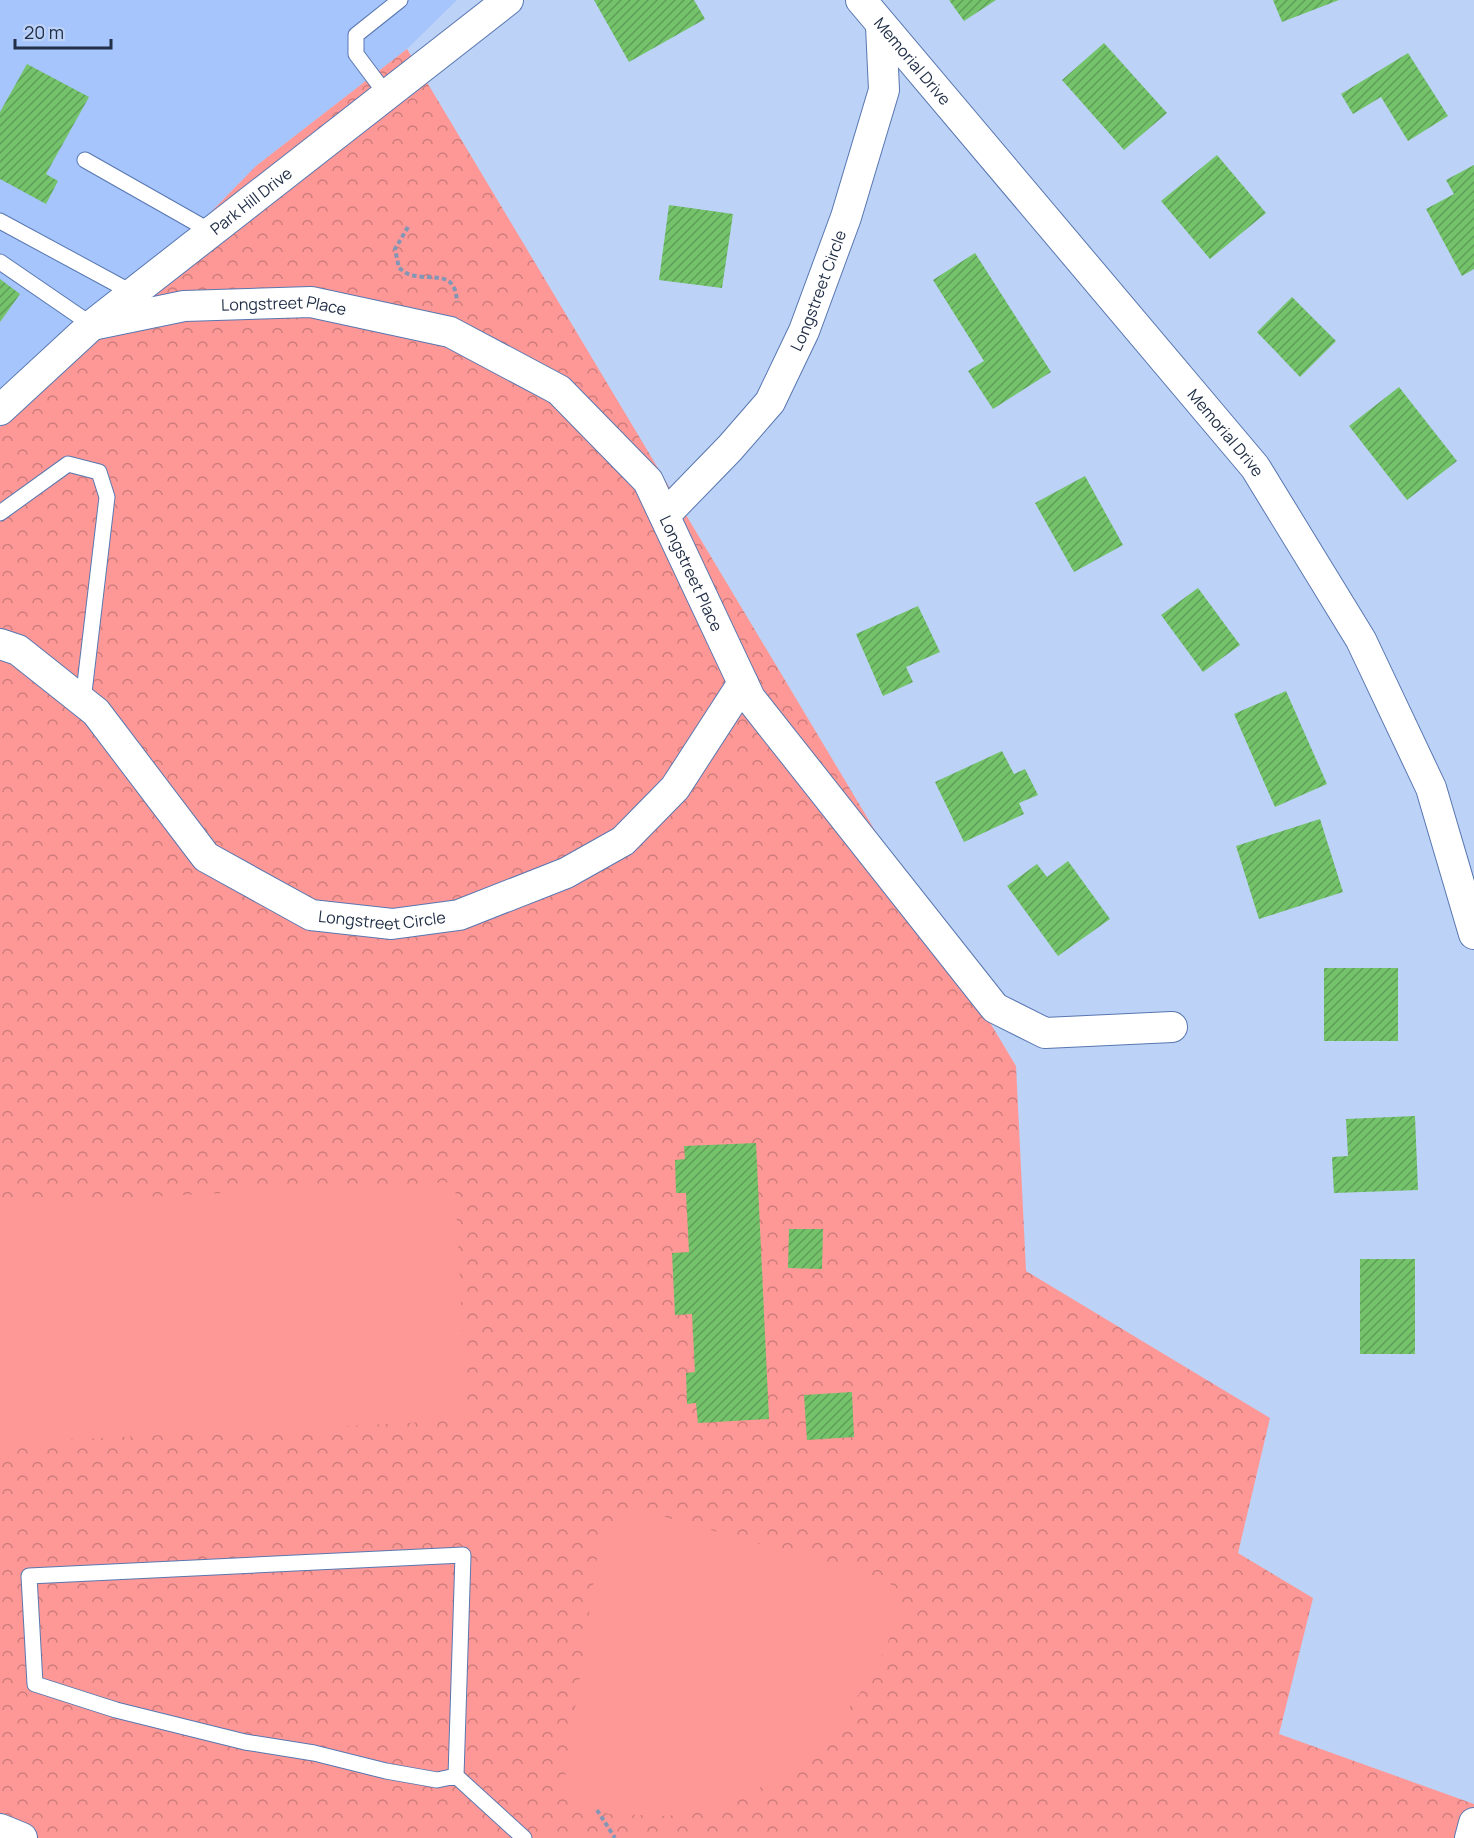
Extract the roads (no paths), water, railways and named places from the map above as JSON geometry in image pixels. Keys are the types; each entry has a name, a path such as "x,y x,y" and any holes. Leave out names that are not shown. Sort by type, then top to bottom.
{"street":[{"name":"Park Hill Drive","path":"4,401 92,325 508,0"},
{"name":"Memorial Drive","path":"861,0 1255,467 1360,640 1431,788 1474,934"},
{"name":"Longstreet Circle","path":"665,515 730,448 770,402 804,331 846,217 884,90 881,26"},
{"name":"Longstreet Place","path":"92,325 184,306 311,302 450,332 559,390 648,481 750,698 995,1008 1045,1033 1172,1027"},
{"name":"Longstreet Circle","path":"0,644 18,650 96,712 206,857 311,915 392,924 459,915 566,873 623,841 675,788 743,683"},
{"path":"1470,1838 1474,1823"},
{"path":"0,1829 22,1838"}],"lane":[{"path":"386,94 356,54 356,35 400,0"},
{"path":"85,160 212,232"},
{"path":"0,221 133,293"},
{"path":"0,262 92,325"},
{"path":"0,513 68,464 99,472 107,497 83,701"},
{"path":"456,1776 437,1780 386,1771 314,1753 245,1742 116,1710 35,1684 29,1576 463,1555 456,1776 524,1838"}]}
